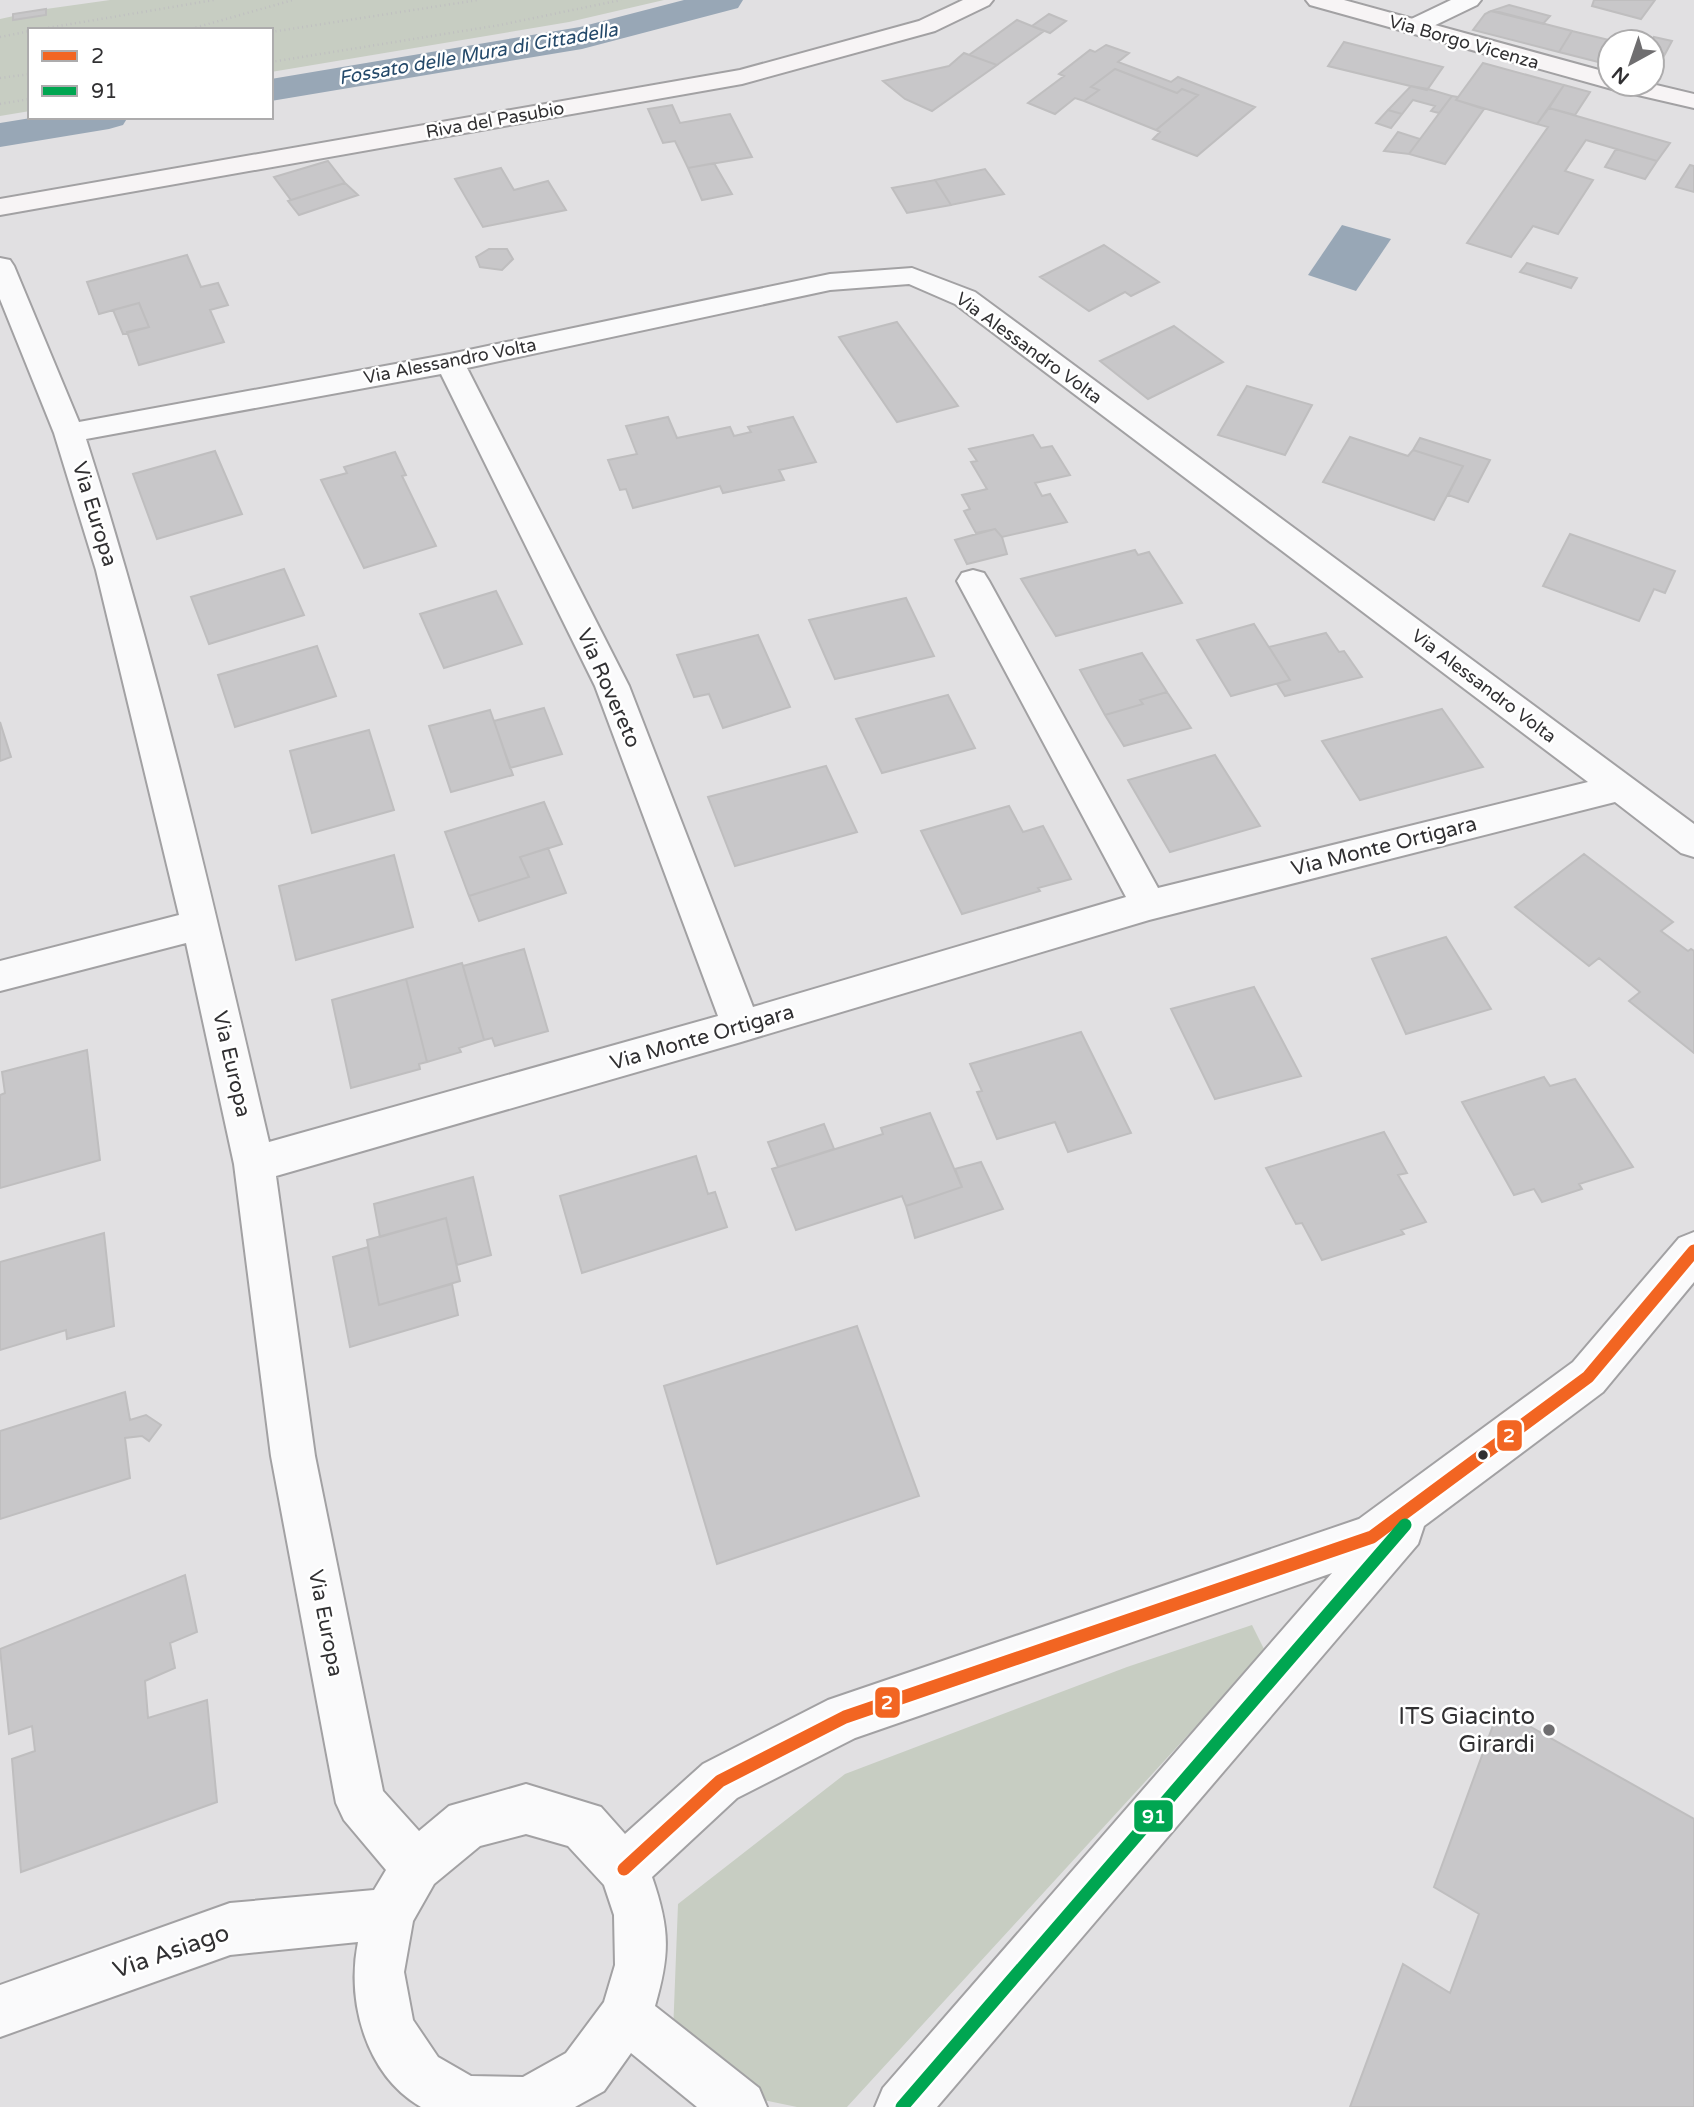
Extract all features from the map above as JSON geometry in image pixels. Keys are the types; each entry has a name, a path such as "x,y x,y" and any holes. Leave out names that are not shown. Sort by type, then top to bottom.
{"street":[{"name":"Riva del Pasubio","path":"0,207 743,77 927,26 981,0"},
{"name":"Via Borgo Vicenza","path":"1318,0 1596,77"},
{"path":"1413,27 1469,0"},
{"path":"1666,95 1694,102"},
{"name":"Via Europa","path":"0,265 69,433 112,570 201,923 254,1164 293,1456 362,1803 416,1866"},
{"name":"Via Alessandro Volta","path":"69,433 450,363 830,282 912,276 965,298 1694,843"},
{"name":"Via Rovereto","path":"450,363 612,686 741,1026"},
{"path":"973,581 1149,905"},
{"name":"Via Monte Ortigara","path":"254,1164 741,1026 1149,905 1619,788"},
{"path":"0,976 201,923"},
{"path":"624,1869 719,1781 845,1717 1372,1537 1588,1377 1694,1251"},
{"path":"902,2107 1436,1489"},
{"path":"526,1809 583,1825 624,1869 640,1915 640,1965 626,2016 585,2072 527,2104 466,2105 419,2076 388,2030 378,1972 389,1914 416,1866 467,1824 526,1809"},
{"name":"Via Asiago","path":"0,2011 230,1928 389,1914"},
{"path":"626,2016 740,2107"}],"path":[{"path":"47,28 214,0"},
{"path":"194,28 293,0"},
{"path":"273,32 478,0"},
{"path":"273,62 486,27 621,0"},
{"path":"0,37 28,31"},
{"path":"0,78 28,74"},
{"path":"0,104 28,99"}],"shaded area":[{"path":"110,0 664,0 569,22 273,72 273,28 28,28 28,111 0,116 0,19"},
{"path":"1252,1625 1265,1651 847,2107 797,2107 758,2099 673,2033 678,1904 845,1774 1127,1667"}],"water":[{"path":"1342,225 1391,239 1356,291 1308,275"}],"building":[{"path":"1594,0 1655,0 1641,19 1592,6"},
{"path":"1509,5 1550,16 1543,24 1491,11"},
{"path":"46,9 46,15 13,20 13,14"},
{"path":"1491,11 1572,31 1559,52 1473,30 1485,14"},
{"path":"1049,14 1066,21 1050,33 1032,26"},
{"path":"1017,20 1044,31 997,65 969,55"},
{"path":"1572,31 1596,37 1596,61 1559,52"},
{"path":"1666,40 1672,41 1666,52"},
{"path":"1344,42 1443,67 1427,90 1328,66"},
{"path":"1106,45 1129,53 1118,62 1171,82 1178,77 1255,107 1197,156 1153,139 1160,132 1156,130 1198,95 1182,89 1177,93 1115,69 1091,87 1099,90 1084,101 1075,98 1055,114 1028,103 1064,76 1059,74 1090,50 1095,52"},
{"path":"964,53 997,65 932,111 905,99 883,81 949,66"},
{"path":"1483,63 1564,85 1537,124 1456,100"},
{"path":"1115,69 1177,93 1182,89 1198,95 1156,130 1084,101 1099,90 1091,87"},
{"path":"1564,85 1590,92 1575,115 1549,108"},
{"path":"1411,86 1452,96 1439,113 1431,111 1435,106 1413,100 1402,114 1388,110"},
{"path":"1452,96 1458,97 1456,100 1484,109 1445,164 1409,154"},
{"path":"672,105 680,123 730,114 752,157 688,168 675,141 663,143 648,109"},
{"path":"1549,108 1670,143 1657,161 1586,140 1565,171 1593,180 1558,234 1533,226 1511,257 1467,243 1548,127 1537,124"},
{"path":"1388,110 1402,114 1391,128 1376,123"},
{"path":"1398,132 1420,139 1409,154 1384,151"},
{"path":"1616,149 1657,161 1645,179 1605,167"},
{"path":"328,161 345,183 291,200 274,177"},
{"path":"714,163 732,194 702,200 688,168"},
{"path":"1690,165 1694,166 1694,192 1676,187"},
{"path":"501,168 514,190 548,181 566,210 483,227 455,179"},
{"path":"985,169 1004,194 951,205 935,180"},
{"path":"935,180 951,205 907,213 892,188"},
{"path":"345,183 358,195 299,215 288,201"},
{"path":"1104,245 1159,282 1131,296 1125,292 1089,311 1040,277"},
{"path":"489,249 507,249 513,259 502,270 480,267 476,257"},
{"path":"187,255 201,287 218,283 228,305 210,310 224,342 139,365 127,332 149,327 139,303 99,314 87,282"},
{"path":"1527,263 1577,278 1571,288 1520,272"},
{"path":"139,303 149,327 123,334 113,310"},
{"path":"897,322 958,406 897,422 839,337"},
{"path":"1174,326 1223,362 1148,399 1100,361"},
{"path":"1247,386 1312,405 1285,455 1218,435"},
{"path":"668,417 677,438 730,427 734,436 751,432 748,427 793,417 816,462 779,470 784,480 723,493 720,486 633,508 626,489 620,490 608,460 637,454 626,426"},
{"path":"1033,435 1041,448 1052,446 1070,475 1035,483 1042,496 1050,494 1067,522 1002,537 995,529 976,533 964,511 970,509 962,495 987,489 971,462 977,461 969,449"},
{"path":"1350,437 1408,456 1413,450 1463,466 1434,520 1323,482"},
{"path":"1420,438 1490,460 1468,502 1448,495 1463,466 1413,450"},
{"path":"215,451 242,514 157,539 133,474"},
{"path":"395,452 406,475 402,476 436,546 364,568 321,480 347,473 344,467"},
{"path":"995,529 1002,537 1007,554 967,564 955,540"},
{"path":"1570,534 1675,571 1665,593 1654,589 1639,621 1543,586"},
{"path":"1135,550 1138,555 1149,552 1182,603 1056,636 1021,579"},
{"path":"284,569 304,615 209,644 191,597"},
{"path":"496,591 522,644 444,668 420,614"},
{"path":"906,598 934,656 835,679 809,620"},
{"path":"1254,624 1290,680 1231,696 1197,640"},
{"path":"1326,633 1339,652 1344,651 1362,677 1285,696 1277,684 1290,680 1269,647"},
{"path":"758,635 790,707 723,728 709,694 694,697 677,655"},
{"path":"317,646 336,696 235,727 218,675"},
{"path":"1142,653 1167,692 1140,700 1143,704 1105,715 1080,670"},
{"path":"1167,692 1191,728 1124,746 1105,715 1143,704 1140,700"},
{"path":"948,695 975,748 882,773 856,719"},
{"path":"544,708 562,754 510,768 494,721"},
{"path":"1442,709 1483,767 1360,800 1322,741"},
{"path":"490,710 513,775 451,792 429,726"},
{"path":"0,722 11,757 0,761"},
{"path":"369,730 394,810 312,833 290,751"},
{"path":"1215,755 1260,826 1170,852 1128,780"},
{"path":"826,766 857,832 735,866 708,797"},
{"path":"544,802 562,844 520,857 529,877 469,896 445,832"},
{"path":"1009,806 1023,832 1043,826 1071,879 962,914 921,831"},
{"path":"548,848 566,893 479,921 469,896 529,877 520,857"},
{"path":"1584,854 1673,922 1661,931 1688,951 1694,951 1694,1053 1629,1001 1640,992 1599,958 1589,966 1515,907"},
{"path":"394,855 413,927 296,960 279,886"},
{"path":"1446,937 1491,1009 1406,1034 1372,959"},
{"path":"524,949 548,1031 495,1046 492,1038 484,1040 463,966"},
{"path":"462,963 484,1040 459,1048 461,1052 427,1062 406,979"},
{"path":"406,979 427,1062 419,1064 420,1069 351,1088 332,1000"},
{"path":"1254,987 1301,1076 1215,1099 1171,1009"},
{"path":"1081,1032 1131,1133 1068,1152 1055,1122 997,1139 977,1092 982,1091 970,1064"},
{"path":"87,1050 100,1160 0,1188 0,1095 5,1093 2,1072"},
{"path":"1544,1077 1550,1086 1575,1079 1633,1167 1579,1184 1582,1189 1542,1202 1534,1189 1514,1195 1462,1102"},
{"path":"930,1113 962,1187 906,1206 902,1196 796,1230 772,1169 883,1134 881,1128"},
{"path":"824,1124 834,1149 778,1167 768,1142"},
{"path":"1384,1132 1407,1173 1398,1175 1426,1222 1401,1230 1404,1234 1322,1260 1302,1223 1296,1224 1266,1168"},
{"path":"696,1156 708,1194 715,1192 727,1227 582,1273 560,1196"},
{"path":"981,1162 1003,1209 915,1238 906,1206 962,1187 955,1169"},
{"path":"473,1177 491,1255 457,1265 446,1218 380,1237 374,1204"},
{"path":"446,1218 460,1281 379,1305 367,1240"},
{"path":"104,1233 114,1326 67,1339 66,1330 0,1350 0,1262"},
{"path":"368,1247 379,1305 452,1284 458,1315 350,1347 333,1257"},
{"path":"857,1326 919,1496 717,1564 664,1386"},
{"path":"125,1392 130,1420 146,1415 161,1425 149,1441 142,1436 125,1438 130,1478 0,1519 0,1431"},
{"path":"185,1575 197,1632 170,1643 175,1668 145,1681 148,1718 207,1700 217,1802 21,1872 12,1759 35,1751 32,1726 9,1734 0,1649"},
{"path":"1499,1709 1694,1819 1694,2107 1350,2107 1403,1964 1450,1993 1479,1914 1434,1887"}],"waterway":[{"name":"Fossato delle Mura di Cittadella","path":"273,90 582,38 725,0"},
{"name":"Fossato delle Mura di Cittadella","path":"0,135 97,119"}],"transit line":[{"name":"2","path":"624,1869 720,1781 845,1717 1372,1537 1588,1377 1694,1251"},
{"name":"91","path":"902,2107 1405,1525"}],"place":[{"name":"ITS Giacinto Girardi","path":"1549,1730"}]}
